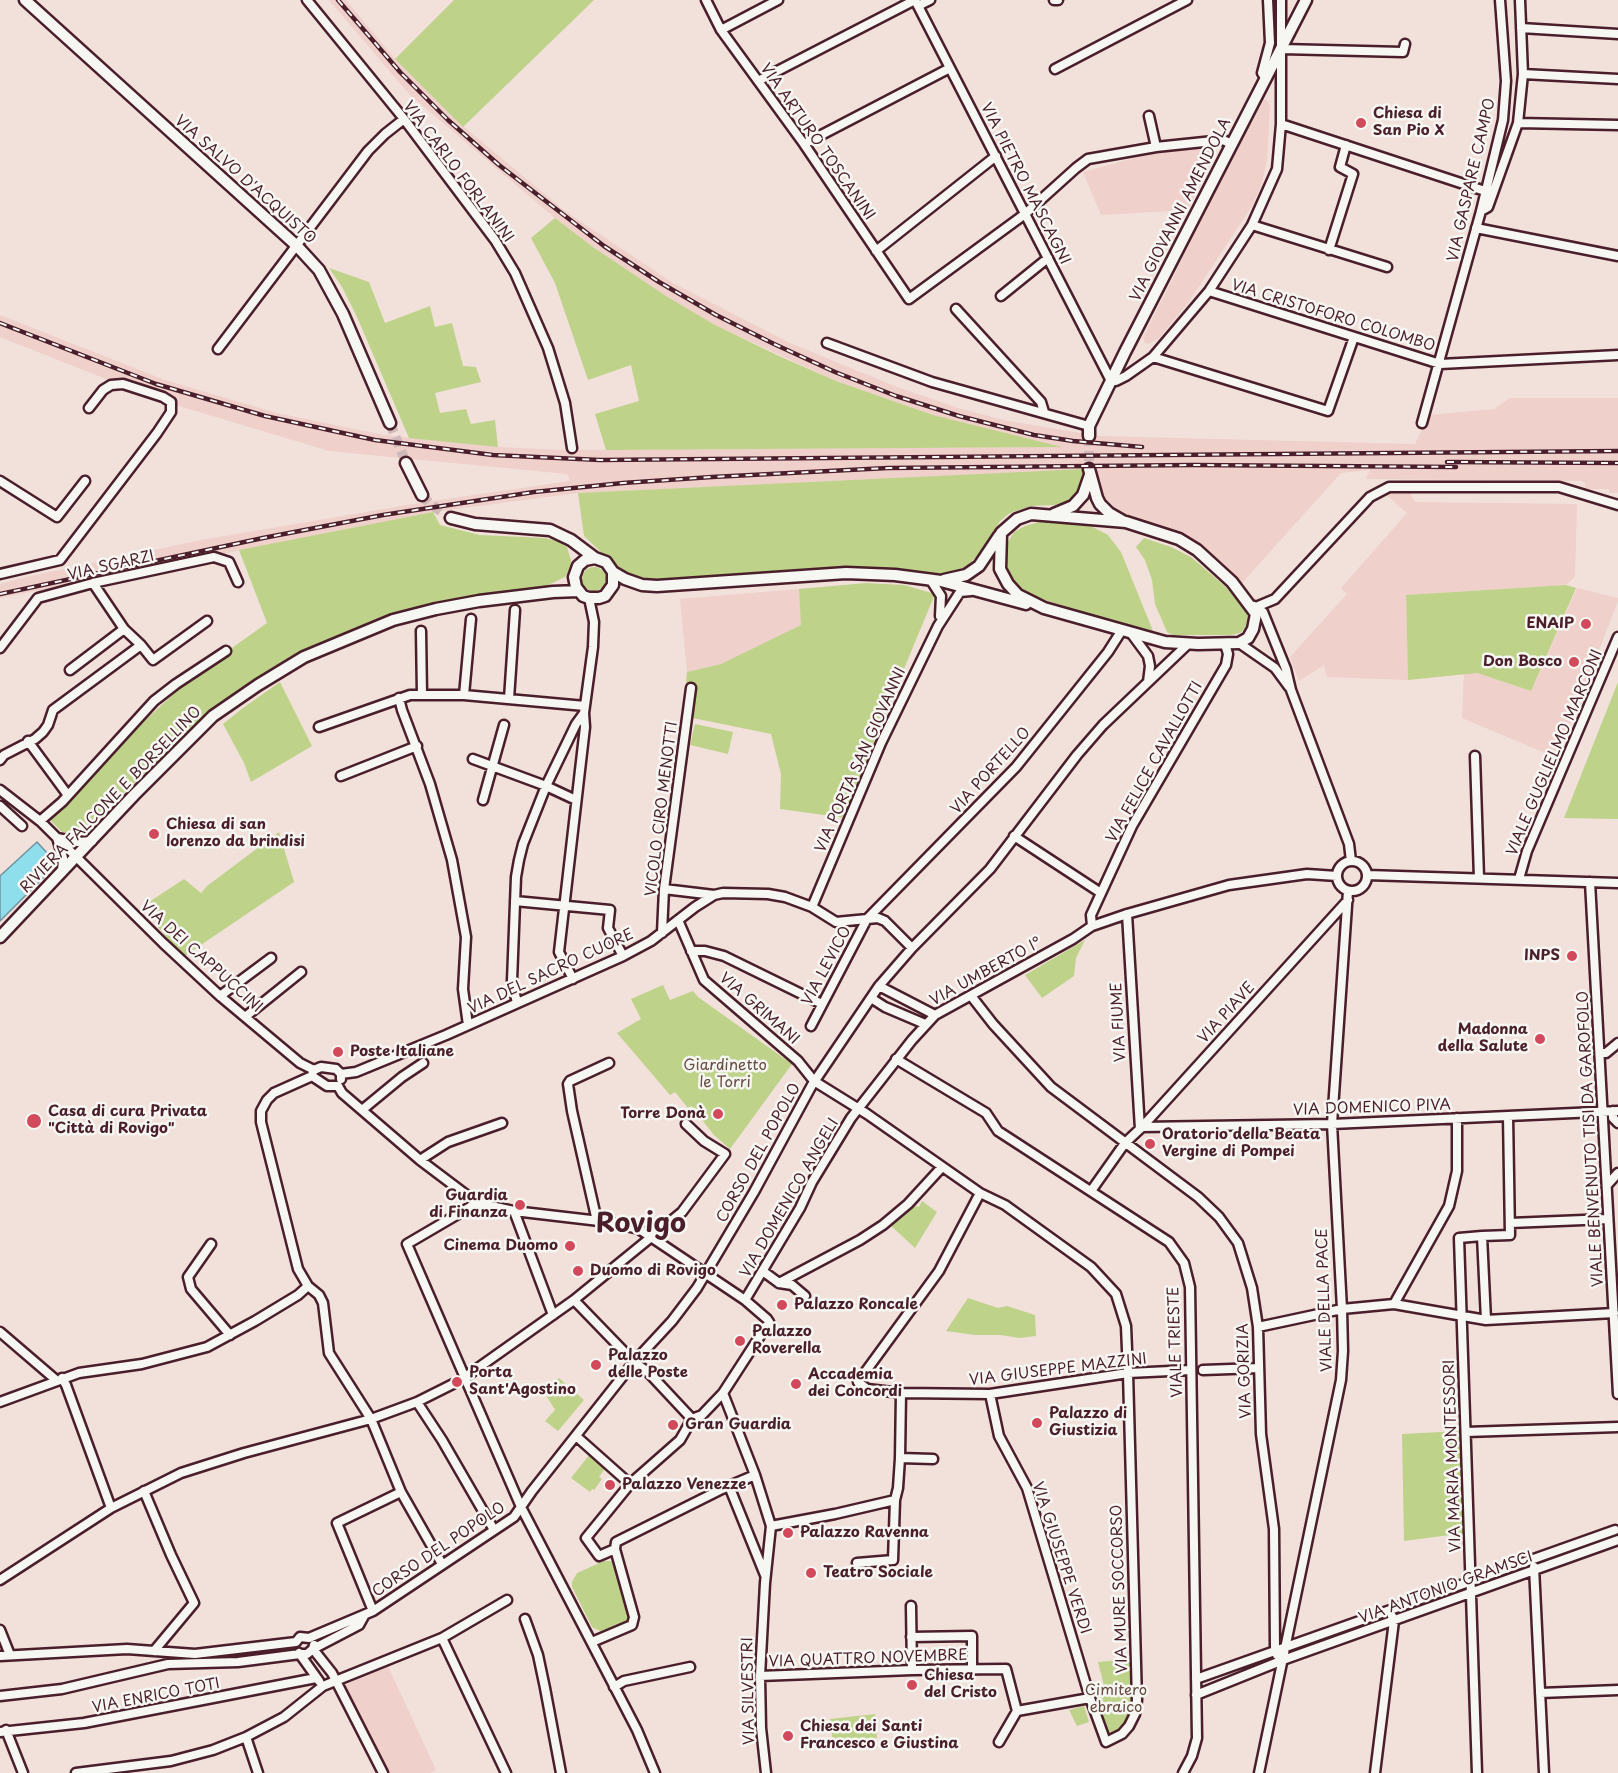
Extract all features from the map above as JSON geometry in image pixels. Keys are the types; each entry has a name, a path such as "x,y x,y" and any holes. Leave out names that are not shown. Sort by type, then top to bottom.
{"main road":[{"name":"VIA SALVO D'ACQUISTO","path":"25,0 297,246 319,270 330,286 390,423"},
{"name":"VIA GIOVANNI AMENDOLA","path":"1089,431 1111,381 1306,0"},
{"path":"406,463 422,495"},
{"path":"560,534 573,550 578,591 594,598 610,591 642,585 657,586 846,573 936,580 1165,642 1225,644 1239,643 1248,638 1256,614 1253,605 1232,582 1197,550 1179,539 1126,522 1109,513 1100,504 1090,472 1083,495 1073,506 1051,515"},
{"path":"936,580 966,575 979,566 1001,533 1017,519 1031,514 1126,522"},
{"path":"451,518 475,524 550,530 572,540 595,558 606,562 613,572 642,585"},
{"path":"1001,533 1000,569 1008,584 1018,595 1044,608"},
{"path":"553,592 576,572 585,560 595,558"},
{"path":"610,591 613,585 613,572"},
{"name":"RIVIERA FALCONE E BORSELLINO","path":"0,937 213,716 304,657 393,620 479,601 578,591"}],"street":[{"name":"VIA CARLO FORLANINI","path":"307,0 404,119 463,200 490,232 514,273 548,348 565,403 572,448"},
{"name":"VIA ARTURO TOSCANINI","path":"706,0 721,30 804,144 909,298 1025,214"},
{"path":"721,30 778,0"},
{"path":"758,81 916,2 930,0"},
{"path":"1055,69 1187,0"},
{"path":"1266,79 1262,73 1270,43 1268,0"},
{"path":"1209,291 1252,225 1277,170 1281,124 1281,0"},
{"name":"VIA GASPARE CAMPO","path":"1422,423 1481,211 1503,120 1506,81 1500,0"},
{"path":"1481,211 1488,207 1518,123 1522,74 1520,0"},
{"name":"VIA PIETRO MASCAGNI","path":"916,2 1111,381"},
{"path":"1521,28 1618,34"},
{"path":"1282,49 1403,52 1405,44"},
{"path":"804,144 950,68"},
{"path":"1522,74 1618,79"},
{"path":"1149,116 1156,147"},
{"path":"218,349 368,151 404,119"},
{"path":"1518,123 1618,125"},
{"path":"1281,124 1485,191"},
{"path":"1025,214 1088,159 1156,147 1223,140 1232,144"},
{"path":"1329,250 1353,174 1340,167 1346,145"},
{"path":"876,251 996,156"},
{"path":"1252,225 1387,267"},
{"path":"1476,228 1618,256"},
{"path":"1001,296 1048,258"},
{"name":"VIA CRISTOFORO COLOMBO","path":"1111,381 1126,376 1153,357 1209,291 1440,364"},
{"path":"956,309 1041,402 1044,412"},
{"path":"1153,357 1328,411 1354,337"},
{"path":"827,343 932,382 1044,412 1089,431"},
{"path":"1440,364 1618,355"},
{"path":"0,574 60,560 157,433 171,412 171,402 163,397 123,384 111,385 103,390 89,408"},
{"path":"0,482 57,517 85,481"},
{"path":"1253,605 1275,599 1283,592 1356,512 1380,491 1396,487 1559,487 1618,505"},
{"name":"VIA SGARZI","path":"0,648 38,598 93,583 214,557 229,562 238,582"},
{"path":"936,580 942,609 938,626"},
{"path":"93,583 124,629 153,660 207,621"},
{"path":"938,626 960,592 976,591"},
{"path":"573,979 559,952 585,727 584,709 593,647 594,598"},
{"path":"1253,605 1263,612 1286,669 1349,843 1351,861"},
{"path":"509,699 515,610"},
{"path":"464,695 471,620"},
{"name":"VIA PORTA SAN GIOVANNI","path":"812,907 881,743 938,626"},
{"path":"70,670 124,629"},
{"path":"422,631 422,694"},
{"path":"1126,632 1148,656 1150,666 1148,682"},
{"name":"VIA PORTELLO","path":"867,919 1016,767 1126,632"},
{"name":"VIALE GUGLIELMO MARCONI","path":"1519,879 1527,851 1618,637"},
{"path":"1239,643 1275,668 1292,690"},
{"name":"CORSO DEL POPOLO","path":"0,1656 127,1649 195,1654 296,1641 303,1636 309,1638 373,1611 514,1517 634,1362 672,1321 705,1275 814,1081 879,986 912,948 990,869 1077,755 1103,725 1188,644"},
{"name":"VIA FELICE CAVALLOTTI","path":"1092,926 1090,915 1132,826 1226,664 1228,654 1225,644"},
{"path":"0,760 4,755 35,739 48,725 53,710 141,645"},
{"path":"40,821 62,802 154,701 226,651"},
{"name":"VICOLO CIRO MENOTTI","path":"662,933 664,889 691,688"},
{"path":"319,727 399,698 422,694 509,699 584,709"},
{"path":"399,698 430,784 452,860 466,937 463,989 468,1025"},
{"path":"517,1004 512,981 515,901 516,877 523,844 546,786 584,709"},
{"path":"483,800 504,725"},
{"path":"28,741 67,794"},
{"path":"341,776 417,746"},
{"path":"1475,756 1479,878"},
{"path":"472,759 493,765 576,800"},
{"name":"VIA DEI CAPPUCCINI","path":"0,790 40,821 220,996 313,1073"},
{"path":"0,806 22,826"},
{"path":"1014,836 1101,893"},
{"path":"62,872 63,858 57,838 78,842 92,841"},
{"path":"1351,861 1360,863 1367,875 1362,888 1348,896 1337,876 1340,867 1351,861"},
{"name":"VIA UMBERTO I°","path":"858,1109 896,1059 935,1015 972,997 1092,926 1229,885 1307,874 1337,876"},
{"path":"1367,875 1618,883"},
{"name":"VIALE BENVENUTO TISI DA GAROFOLO","path":"1590,882 1608,1219 1614,1230 1614,1313 1618,1394"},
{"path":"664,889 714,895"},
{"name":"VIA DEL SACRO CUORE","path":"341,1074 356,1072 623,956 662,933 714,895 741,892 768,894 796,900 836,922 867,919"},
{"name":"VIALE DELLA PACE","path":"1259,1773 1341,1380 1342,1309 1332,1124 1348,896"},
{"name":"VIA PIAVE","path":"1090,1191 1125,1143 1141,1128 1348,896"},
{"path":"515,901 610,910 608,928 623,956"},
{"name":"VIA FIUME","path":"1127,914 1141,1128"},
{"path":"867,919 878,918 885,921 912,948"},
{"name":"VIA LEVICO","path":"811,1026 867,919"},
{"name":"VIA GRIMANI","path":"678,920 704,980 798,1061 814,1081 980,1193 1005,1205 1091,1268 1116,1294 1126,1326 1128,1373"},
{"path":"691,951 705,951 724,956 822,1004"},
{"path":"220,996 271,958"},
{"path":"245,1017 301,972"},
{"path":"879,986 935,1015"},
{"name":"VIA GORIZIA","path":"972,997 993,1024 1051,1087 1198,1197 1226,1225 1238,1243 1252,1288 1258,1327 1261,1434 1274,1529 1275,1652"},
{"path":"870,998 925,1024"},
{"path":"1600,1053 1606,1053 1618,1043"},
{"name":"VIALE TRIESTE","path":"896,1059 986,1113 999,1131 1169,1242 1184,1263 1190,1287 1197,1738 1192,1756 1183,1773"},
{"path":"362,1110 423,1063"},
{"path":"597,1221 572,1112 568,1084 609,1063"},
{"path":"442,1564 401,1492 371,1419 329,1353 323,1303 319,1295 308,1286 298,1269 261,1122 261,1111 274,1093 321,1067 336,1069 341,1074 338,1086 342,1093 420,1160 477,1203 514,1211 608,1222 639,1229 745,1300 769,1322 723,1393 702,1415 692,1419 680,1440 630,1484 586,1538 599,1556 615,1549"},
{"path":"313,1073 327,1086 338,1086"},
{"name":"VIA DOMENICO ANGELI","path":"745,1300 764,1272 812,1182 858,1109"},
{"path":"1616,1111 1613,1118 1618,1123"},
{"name":"VIA DOMENICO PIVA","path":"1141,1128 1332,1124 1616,1111"},
{"path":"1486,1320 1482,1236 1510,1235 1508,1116"},
{"path":"1394,1304 1451,1199 1457,1171 1457,1118"},
{"path":"420,1160 448,1142 502,1123"},
{"path":"0,1580 111,1508 181,1473 233,1456 371,1419 417,1402 460,1381 574,1300 682,1212 725,1154 704,1141 686,1124"},
{"path":"779,1283 861,1240 909,1202 942,1167"},
{"path":"1607,1185 1618,1173"},
{"name":"VIA GIUSEPPE MAZZINI","path":"980,1193 939,1271 858,1382 867,1389 901,1394 990,1394 1128,1373 1191,1370"},
{"path":"477,1203 407,1244 460,1381 520,1507 637,1730 655,1773"},
{"path":"514,1211 553,1314"},
{"path":"1510,1223 1608,1219"},
{"name":"VIA MARIA MONTESSORI","path":"1477,1773 1459,1238 1482,1236"},
{"path":"211,1244 188,1277 191,1289 230,1335"},
{"path":"764,1272 779,1283 792,1285 805,1296"},
{"path":"0,1402 79,1372 142,1364 207,1347 298,1295 308,1286"},
{"path":"574,1300 634,1362 649,1373 692,1419"},
{"path":"1258,1327 1342,1309 1394,1304 1486,1320 1614,1313"},
{"path":"0,1332 59,1379 111,1508"},
{"path":"1203,1370 1259,1368"},
{"name":"VIA MURE SOCCORSO","path":"1090,1698 1106,1742 1122,1734 1133,1720 1137,1700 1128,1373"},
{"path":"723,1393 755,1475 771,1526 895,1500"},
{"path":"856,1563 893,1560 895,1500 900,1458 901,1394"},
{"name":"VIA GIUSEPPE VERDI","path":"990,1394 999,1436 1027,1488 1090,1698"},
{"path":"417,1402 442,1440 494,1530"},
{"path":"1466,1432 1618,1427"},
{"path":"576,1436 630,1484"},
{"path":"900,1458 933,1459"},
{"path":"592,1642 632,1625 634,1617 615,1549 616,1542 755,1475"},
{"path":"729,1486 765,1577"},
{"path":"144,1491 194,1602 154,1651"},
{"name":"CORSO DEL POPOLO","path":"373,1611 338,1523 401,1492"},
{"name":"VIA SILVESTRI","path":"766,1773 761,1728 760,1676 765,1577 771,1526"},
{"path":"1616,1528 1618,1540"},
{"name":"VIA ANTONIO GRAMSCI","path":"1196,1679 1616,1528"},
{"name":"VIA ANTONIO GRAMSCI","path":"1196,1695 1283,1660 1618,1540"},
{"path":"1534,1559 1544,1773"},
{"path":"81,1772 171,1761 213,1750 246,1737 284,1717 323,1686 442,1638 507,1600"},
{"path":"911,1606 912,1670"},
{"path":"1375,1773 1394,1621 1390,1611"},
{"name":"CORSO DEL POPOLO","path":"0,1696 62,1689 168,1664 238,1662 308,1654 313,1649 359,1625 364,1616"},
{"path":"525,1619 538,1655 561,1773"},
{"path":"0,1630 10,1655"},
{"path":"911,1637 972,1636 972,1669"},
{"path":"309,1638 313,1642 313,1649 332,1673 334,1681 383,1773"},
{"path":"442,1638 506,1773"},
{"path":"296,1641 296,1650 323,1686"},
{"path":"1275,1652 1279,1659 1283,1660"},
{"path":"614,1687 624,1681 690,1667"},
{"name":"VIA QUATTRO NOVEMBRE","path":"760,1676 1006,1669 1017,1711"},
{"name":"VIA ENRICO TOTI","path":"3,1731 84,1723 316,1678"},
{"path":"1540,1693 1618,1690"},
{"path":"999,1742 1017,1711 1090,1698"},
{"path":"3,1731 23,1773"},
{"path":"246,1737 258,1773"}],"shaded area":[{"path":"329,0 346,0 395,59 463,126 565,211 673,283 790,343 897,387 958,408 1008,421 1099,436 1415,444 1429,415 1494,409 1510,398 1618,398 1618,493 1609,493 1609,489 1585,489 1585,483 1582,481 1366,479 1370,470 1341,473 1241,584 1190,537 1114,512 1102,500 1097,470 578,493 433,512 0,598 0,584 201,540 419,503 570,481 567,474 329,451 159,400 0,337 0,315 165,380 277,413 384,435 498,447 564,450 1059,447 933,415 836,381 715,325 666,296 593,247 555,218 410,95"},
{"path":"1262,99 1267,100 1270,106 1267,160 1261,186 1252,206 1188,303 1158,339 1148,344 1145,343 1143,337 1230,154"},
{"path":"1223,134 1187,210 1101,215 1083,172"},
{"path":"1409,491 1415,502 1577,504 1575,577 1566,585 1406,595 1408,680 1327,677 1324,665 1299,681 1290,657 1347,594 1341,588 1407,513 1384,493"},
{"path":"1577,588 1618,598 1618,601 1557,758 1462,718 1464,673 1477,673 1531,691"},
{"path":"799,589 802,625 721,664 687,672 680,599"},
{"path":"387,1664 436,1770 430,1773 387,1773 344,1686"}],"green space":[{"path":"454,0 594,0 463,127 395,59"},
{"path":"555,218 593,247 666,296 715,325 779,356 836,381 933,415 1062,447 606,450 595,414 639,401 631,365 588,380 555,283 531,238"},
{"path":"329,268 369,282 385,323 430,306 435,327 452,323 463,366 476,367 481,382 435,393 440,413 466,409 471,424 495,420 498,447 409,438 357,317 342,287"},
{"path":"1085,469 1081,491 1074,499 1055,505 1031,506 1010,513 1000,521 987,546 968,565 955,572 935,575 905,569 865,568 651,580 630,578 584,536 578,493"},
{"path":"433,512 440,525 480,535 545,538 558,541 567,547 572,564 565,577 546,586 472,597 386,616 322,644 214,710 82,831 71,835 61,831 48,818 139,726 194,675 267,623 239,550"},
{"path":"1046,520 1089,525 1108,535 1121,552 1153,631 1108,620 1042,599 1018,586 1010,577 1005,565 1006,545 1014,532"},
{"path":"1144,538 1191,557 1226,587 1245,610 1248,617 1245,628 1240,633 1231,635 1173,635 1167,632 1155,604 1152,580 1145,560 1136,547"},
{"path":"594,567 602,571 606,579 602,587 594,591 586,587 582,579 586,571"},
{"path":"866,583 904,585 935,594 870,751 846,818 780,809 781,774 771,734 683,716 687,672 721,664 801,625 799,589"},
{"path":"1566,585 1576,588 1531,691 1477,673 1408,680 1406,595"},
{"path":"280,682 312,746 251,782 244,763 223,724"},
{"path":"1618,682 1618,819 1564,818"},
{"path":"695,724 733,732 728,754 690,745"},
{"path":"279,832 294,882 183,957 158,927 157,916 149,902 184,879 201,893 207,886"},
{"path":"1085,940 1076,958 1074,976 1042,998 1025,975"},
{"name":"Giardinetto le Torri","path":"663,985 670,1000 693,991 698,997 792,1064 730,1149 714,1135 691,1106 688,1108 675,1092 670,1095 617,1033 641,1019 631,999"},
{"path":"922,1201 937,1212 915,1248 890,1225 912,1205 919,1207"},
{"path":"968,1298 998,1308 1007,1306 1035,1315 1036,1336 1020,1338 946,1331"},
{"path":"559,1378 584,1400 558,1431 545,1421 555,1410 543,1390"},
{"path":"1461,1431 1465,1533 1404,1541 1402,1434"},
{"path":"590,1454 606,1467 599,1477 602,1479 590,1492 571,1478"},
{"path":"604,1561 611,1561 614,1564 629,1619 627,1622 602,1632 592,1627 572,1587 572,1582 577,1573"},
{"name":"Cimitero ebraico","path":"1132,1659 1132,1715 1120,1732 1110,1736 1094,1689 1104,1686 1098,1662"},
{"path":"1084,1706 1089,1722 1077,1726 1069,1710"},
{"path":"875,1714 877,1738 833,1743 830,1719"}],"water":[{"path":"37,842 49,855 49,869 45,876 0,921 0,876"}],"tunnel":[{"path":"390,423 406,463"},
{"path":"1089,436 1089,469"},
{"path":"422,495 430,504 451,518"}],"railway":[{"path":"338,0 400,72 448,120 499,165 604,246 659,282 716,315 835,372 896,396 959,416 1034,435 1142,447"},
{"path":"0,323 156,384 265,416 375,440 493,455 600,460 1618,451"},
{"path":"1447,462 1618,463"},
{"path":"0,594 383,515 534,492 623,483 888,468 1193,465 1456,467"}],"place":[{"name":"Chiesa di San Pio X","path":"1361,123"},
{"name":"ENAIP","path":"1586,624"},
{"name":"Don Bosco","path":"1574,662"},
{"name":"Chiesa di san lorenzo da brindisi","path":"154,834"},
{"name":"INPS","path":"1572,956"},
{"name":"Madonna della Salute","path":"1540,1039"},
{"name":"Poste Italiane","path":"338,1052"},
{"name":"Torre Donà","path":"718,1114"},
{"name":"Casa di cura Privata \"Città di Rovigo\"","path":"34,1121"},
{"name":"Oratorio della Beata Vergine di Pompei","path":"1150,1144"},
{"name":"Guardia di Finanza","path":"520,1205"},
{"name":"Cinema Duomo","path":"570,1246"},
{"name":"Duomo di Rovigo","path":"578,1271"},
{"name":"Palazzo Roncale","path":"782,1305"},
{"name":"Palazzo Roverella","path":"740,1341"},
{"name":"Palazzo delle Poste","path":"596,1365"},
{"name":"Porta Sant'Agostino","path":"457,1382"},
{"name":"Accademia dei Concordi","path":"796,1384"},
{"name":"Palazzo di Giustizia","path":"1037,1423"},
{"name":"Gran Guardia","path":"673,1425"},
{"name":"Palazzo Venezze","path":"610,1485"},
{"name":"Palazzo Ravenna","path":"788,1533"},
{"name":"Teatro Sociale","path":"811,1573"},
{"name":"Chiesa del Cristo","path":"912,1685"},
{"name":"Chiesa dei Santi Francesco e Giustina","path":"788,1736"}],"district":[{"name":"Rovigo","path":"641,1225"}]}
